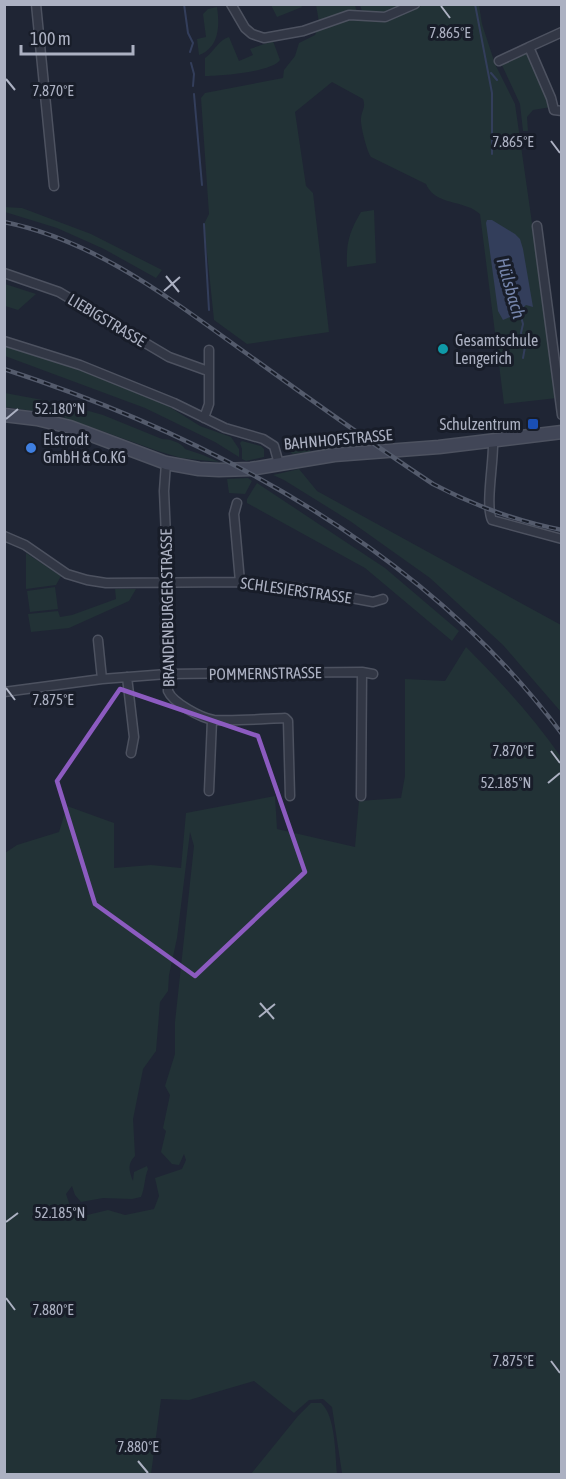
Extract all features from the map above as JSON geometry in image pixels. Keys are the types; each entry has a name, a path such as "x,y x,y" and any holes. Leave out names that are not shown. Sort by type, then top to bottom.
{"street":[{"path":"36,4 54,186"},
{"path":"231,4 245,28 252,34 264,38 303,31 349,15 388,17 415,4"},
{"path":"499,61 561,32"},
{"path":"529,47 554,110 561,111"},
{"path":"537,226 561,415"},
{"name":"LIEBIGSTRASSE","path":"4,273 59,292 169,357 208,371"},
{"name":"BAHNHOFSTRASSE","path":"4,341 80,365 174,403 234,432 269,441 274,446 279,464 334,455 493,441 561,432"},
{"path":"204,418 209,404 210,350"},
{"path":"4,415 37,419 70,428 166,463 199,469 251,469 279,464"},
{"path":"493,441 490,511 492,520 561,539"},
{"name":"BRANDENBURGER STRASSE","path":"166,463 164,491 168,582 168,691 177,703 212,720 285,718 288,721 290,796"},
{"path":"237,503 234,514 240,582"},
{"name":"SCHLESIERSTRASSE","path":"4,536 25,545 67,574 87,580 106,583 240,582 292,587 373,602 383,599"},
{"path":"98,640 102,680"},
{"path":"361,796 362,672"},
{"name":"POMMERNSTRASSE","path":"4,692 167,674 362,672 373,674"},
{"path":"128,677 134,737 131,753"},
{"path":"208,791 212,720"}],"highlighted area":[{"path":"120,689 258,736 305,872 195,976 95,904 57,781"}],"shaded area":[{"path":"271,5 301,5 302,7 277,17"},
{"path":"316,5 355,5 357,13 319,22"},
{"path":"360,5 407,5 380,14 362,11"},
{"path":"423,5 479,5 482,24 495,64 515,104 557,398 504,404 480,214 470,207 438,197 429,190 426,184 371,157 362,126 363,99 332,82 295,112 306,186 313,193 329,332 247,344 214,320 204,224 209,214 201,98 205,93 283,78 284,70 295,56 299,43 315,35 318,28 351,18 388,21"},
{"path":"217,7 217,36 211,47 199,55 197,39 206,37 203,14 208,9"},
{"path":"229,37 239,61 253,55 250,49 273,41 280,60 267,68 205,76 205,58"},
{"path":"525,52 529,54 551,107 533,110 527,117 528,131 523,131 520,104 501,63"},
{"path":"4,207 22,208 91,234 162,270 156,278 104,249 57,228 5,212"},
{"path":"374,210 376,263 347,267 349,238 354,226 361,212"},
{"path":"5,284 36,294 18,310 5,306"},
{"path":"4,344 79,368 160,401 200,426 231,437 239,449 239,457 215,442 145,408 5,356"},
{"path":"5,393 64,404 103,415 162,439 175,441 185,449 219,462 181,458 54,414 5,407"},
{"path":"242,441 261,446 264,449 264,457 246,461 242,459 240,443"},
{"path":"296,441 311,444 310,452 293,454 283,446"},
{"path":"299,469 317,491 561,625 561,712 503,645 430,578 350,521 273,475"},
{"path":"248,478 252,481 245,494 229,493 227,479"},
{"path":"257,483 385,568 459,631 452,641 365,568 247,503"},
{"path":"26,553 61,576 56,585 26,589"},
{"path":"55,587 58,609 30,612 27,591"},
{"path":"115,589 136,589 129,601 69,628 31,632 28,614 58,611 60,617 72,615 116,599"},
{"path":"466,647 516,700 561,757 561,1474 338,1474 342,1473 332,1407 323,1399 309,1400 294,1413 254,1381 189,1400 161,1399 151,1474 5,1474 5,853 17,845 59,832 67,806 114,823 114,868 151,865 181,868 186,813 275,796 277,829 355,847 359,801 401,798 405,776 405,679 445,681","holes":["190,832 194,846 175,1022 175,1054 165,1086 170,1095 161,1152 172,1164 179,1165 184,1154 186,1160 182,1169 155,1178 159,1196 154,1209 125,1215 108,1210 79,1217 71,1209 66,1194 72,1186 81,1202 103,1198 132,1199 141,1197 142,1194 147,1166 134,1172 133,1181 130,1171 130,1165 135,1156 133,1119 143,1069 156,1051 160,1002 168,991"]},
{"path":"311,1403 321,1403 330,1417 337,1474 251,1474 298,1416"}],"water":[{"path":"487,220 492,220 520,239 533,307 526,305 515,315 503,320 498,311"}],"waterway":[{"path":"184,4 188,33 193,43 190,52"},
{"name":"Hülsbach","path":"475,4 492,93 492,154"},
{"path":"191,63 194,74 193,86"},
{"path":"491,73 497,80"},
{"path":"194,94 202,185"},
{"path":"204,224 209,310"},
{"name":"Hülsbach","path":"519,309 525,347 523,358"}],"railway":[{"path":"4,222 71,243 134,276 433,484 496,512 562,530"},
{"path":"4,369 83,397 161,430 238,467 312,509 382,557 448,610 508,669 562,734"}],"place":[{"name":"Gesamtschule Lengerich","path":"443,349"},
{"name":"Schulzentrum","path":"533,424"},
{"name":"Elstrodt GmbH & Co.KG","path":"31,448"}]}
